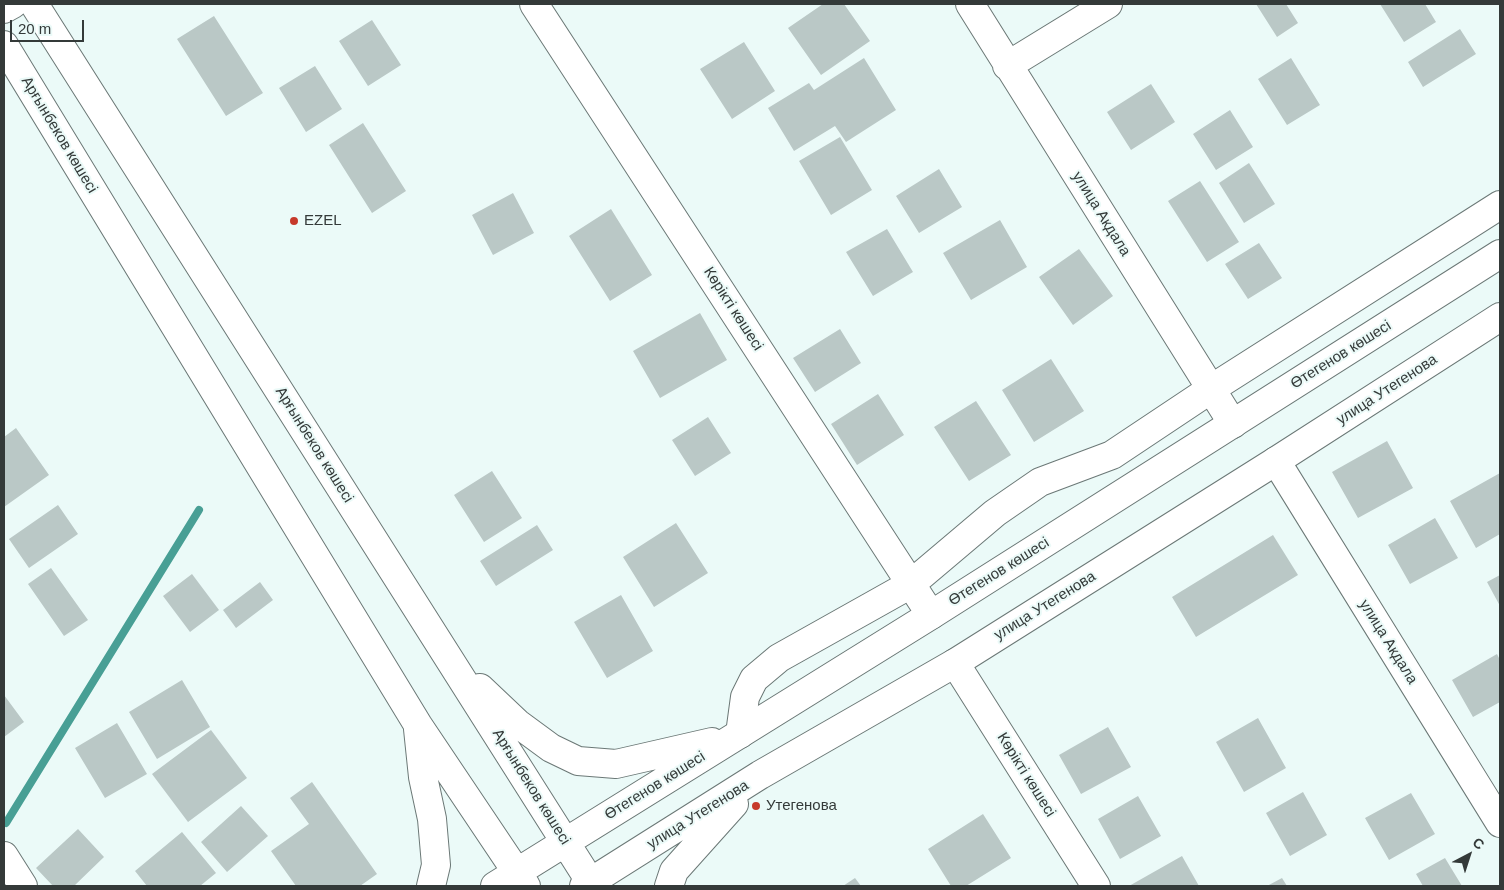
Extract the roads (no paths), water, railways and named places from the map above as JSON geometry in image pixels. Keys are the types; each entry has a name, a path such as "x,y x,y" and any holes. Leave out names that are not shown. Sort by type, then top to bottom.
{"main road":[{"path":"4,9 13,4"},
{"name":"Арғынбеков көшесі","path":"34,4 565,842 589,885"},
{"name":"Көрікті көшесі","path":"534,4 931,615"},
{"name":"улица Акдала","path":"970,4 1233,424"},
{"path":"1008,66 1108,4"},
{"name":"Арғынбеков көшесі","path":"4,45 512,882"},
{"path":"450,660 517,723 551,748 578,761 616,764 683,750 740,734 745,697 754,679 779,658 911,584 995,513 1040,482 1112,455 1211,389 1500,205"},
{"name":"Өтегенов көшесі","path":"512,882 565,842 931,615 1500,254"},
{"name":"улица Утегенова","path":"589,885 760,775 955,663 1276,462 1500,317"},
{"name":"улица Акдала","path":"1276,462 1500,823"},
{"name":"Көрікті көшесі","path":"955,663 1096,886"},
{"path":"418,725 423,777 432,819 436,865 431,886"},
{"path":"669,886 674,871 760,775"},
{"path":"4,856 23,886"}],"waterway":[{"path":"6,823 199,510"}],"place":[{"name":"EZEL","path":"294,221"},
{"name":"Утегенова","path":"756,806"}]}
